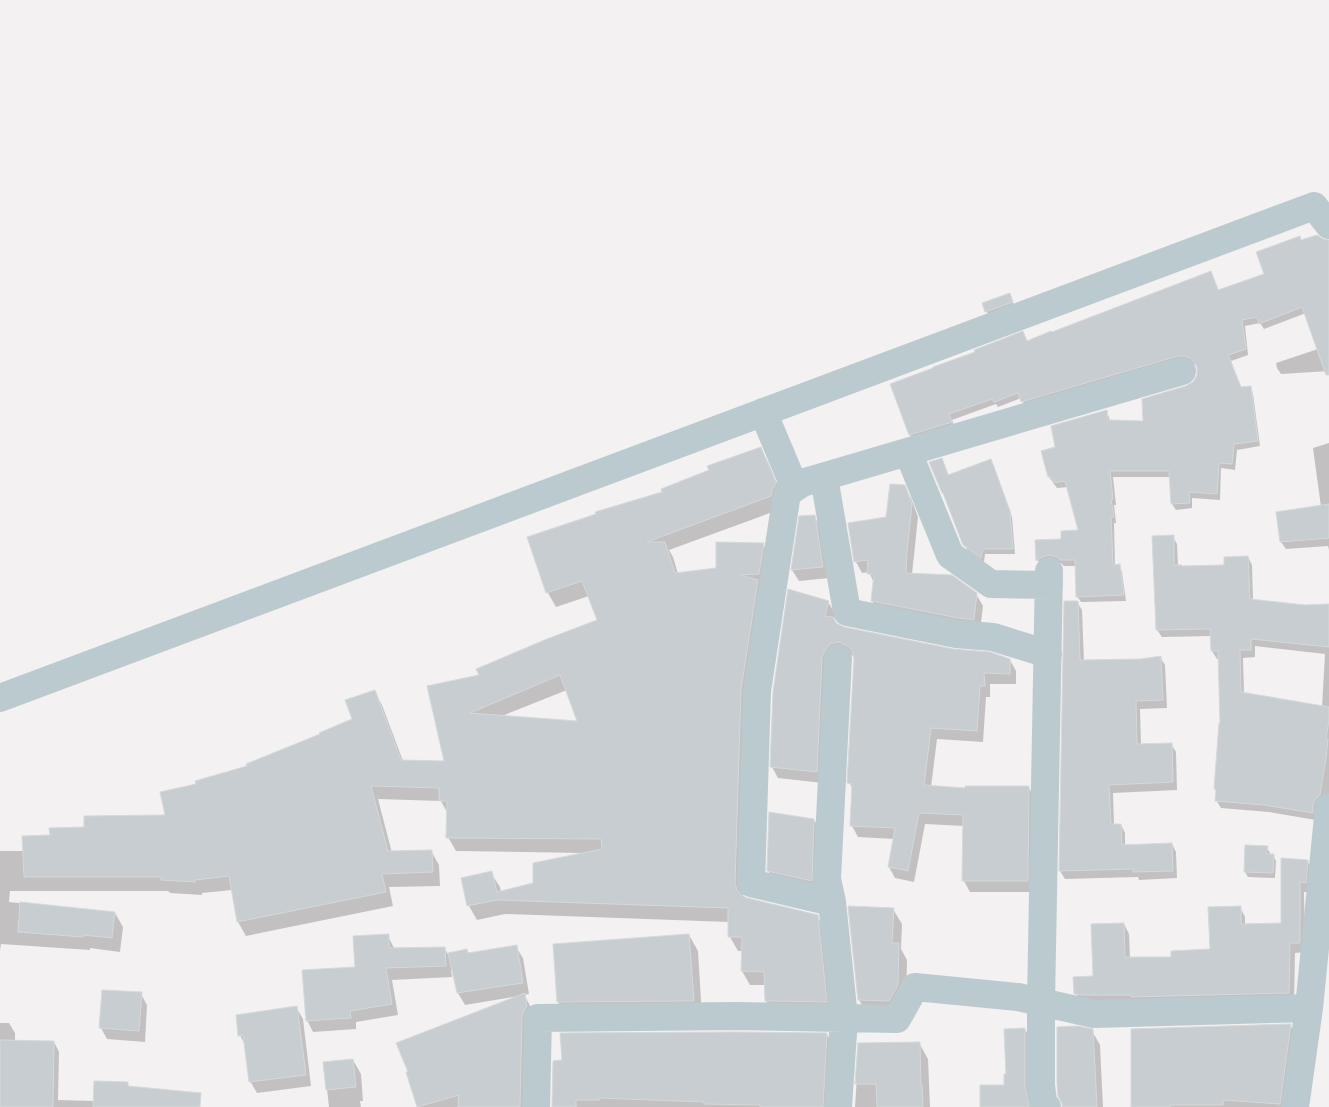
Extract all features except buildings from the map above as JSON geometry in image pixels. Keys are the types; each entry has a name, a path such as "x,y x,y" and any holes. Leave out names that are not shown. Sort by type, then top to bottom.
{"street":[{"path":"0,698 1314,206 1329,226"},
{"path":"832,902 751,883 757,692 787,492 802,483 1182,371"},
{"path":"763,412 795,488"},
{"path":"908,452 950,555 992,584 1049,578 1041,1002 1042,1085 1043,1102 1047,1107"},
{"path":"824,477 847,612 956,634 993,637 1048,654"},
{"path":"838,658 827,879 832,902 844,1018 838,1107"},
{"path":"1295,1107 1309,1008 1329,807"},
{"path":"536,1107 538,1018 726,1016 897,1019 916,987 1018,997 1094,1014 1309,1008"}]}
